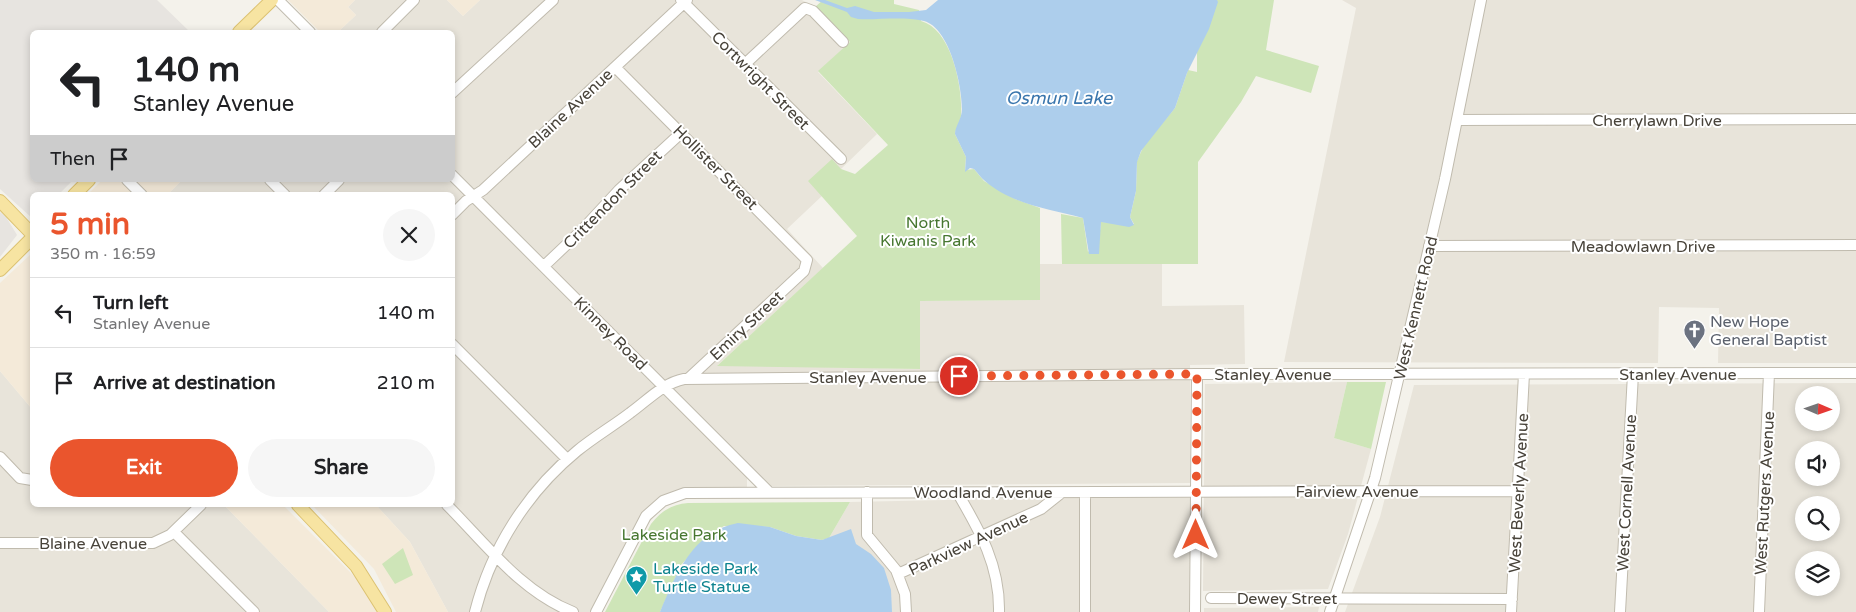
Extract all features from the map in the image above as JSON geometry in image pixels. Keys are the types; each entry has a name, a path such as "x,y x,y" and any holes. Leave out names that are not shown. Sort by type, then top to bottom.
{"main road":[{"path":"241,30 272,0"},
{"path":"77,192 87,182"},
{"path":"0,201 30,234"},
{"path":"0,270 30,238"},
{"path":"300,507 356,566 385,612"}],"street":[{"path":"278,0 308,30"},
{"path":"384,30 414,0"},
{"path":"455,90 552,0"},
{"name":"West Kennett Road","path":"1330,612 1372,490 1458,120 1482,0"},
{"name":"Cortwright Street","path":"684,1 744,64 841,159"},
{"name":"Blaine Avenue","path":"455,212 615,67 684,1"},
{"path":"744,64 800,11 806,8 813,11 843,42"},
{"name":"Hollister Street","path":"615,67 805,256 808,264 804,271"},
{"name":"Cherrylawn Drive","path":"1458,120 1856,119"},
{"name":"Crittendon Street","path":"544,266 582,230 619,190 681,133"},
{"name":"Kinney Road","path":"455,178 769,492"},
{"path":"129,182 139,192"},
{"path":"272,182 282,192"},
{"path":"327,192 337,182"},
{"name":"Meadowlawn Drive","path":"1429,246 1856,246"},
{"name":"Emiry Street","path":"688,379 804,271"},
{"path":"455,347 567,460"},
{"name":"Stanley Avenue","path":"475,612 485,579 496,554 526,503 567,460 664,387 676,381 688,379 1197,374 1856,373"},
{"path":"1195,612 1197,374"},
{"name":"West Beverly Avenue","path":"1512,612 1524,374"},
{"name":"West Cornell Avenue","path":"1620,612 1633,374"},
{"name":"West Rutgers Avenue","path":"1759,612 1770,374"},
{"path":"0,457 20,478 30,480"},
{"name":"Fairview Avenue","path":"1196,492 1518,491"},
{"path":"866,492 867,535 888,558 898,574 905,594 906,612"},
{"path":"957,492 982,536 996,574 999,612"},
{"name":"Woodland Avenue","path":"596,612 642,523 659,504 685,493 1196,492"},
{"name":"Parkview Avenue","path":"898,574 1041,509 1061,493"},
{"path":"1085,493 1085,612"},
{"name":"Blaine Avenue","path":"0,543 143,544 159,541 174,532 199,507"},
{"path":"449,507 530,587 547,599 573,612"},
{"path":"174,532 254,612"},
{"name":"Dewey Street","path":"1212,598 1512,599"}],"shaded area":[{"path":"0,0 157,0 188,30 30,30 30,182 71,182 61,192 30,192 30,216 0,189"},
{"path":"288,0 355,0 348,7 356,15 340,30 318,30"},
{"path":"355,0 447,0 463,16 480,0 802,0 815,7 850,42 818,72 877,134 841,169 809,181 823,195 787,229 823,268 718,365 920,369 920,301 1040,300 1040,264 1162,264 1162,306 1244,305 1245,364 1190,365 1190,483 771,486 680,395 672,400 747,477 747,497 688,498 662,508 646,526 601,612 448,612 410,542 378,507 455,507 455,192 170,192 180,182 455,182 455,30 340,30 356,15 348,7"},
{"path":"447,0 480,0 463,16"},
{"path":"1342,0 1856,0 1856,363 1718,363 1719,308 1659,307 1658,363 1284,362 1356,8"},
{"path":"100,182 180,182 170,192 90,192"},
{"path":"0,212 6,217 17,235 0,257"},
{"path":"30,255 30,407 0,371 0,283"},
{"path":"0,371 30,407 30,507 226,507 329,612 0,612"},
{"path":"1347,382 1334,438 1371,449 1348,534 1328,589 1203,591 1205,384"},
{"path":"1856,383 1856,612 1345,612 1380,517 1414,385"},
{"path":"1036,498 1190,498 1189,612 810,612 829,538 850,502"},
{"path":"226,507 285,507 363,585 377,612 329,612"},
{"path":"314,507 378,507 410,542 448,612 396,612 374,569"},
{"path":"1319,607 1318,612 1204,612 1204,608"}],"green space":[{"name":"North Kiwanis Park","path":"823,0 894,0 894,4 919,10 921,21 932,26 941,35 953,61 961,104 961,118 955,134 966,157 965,170 974,169 984,181 1015,199 1040,208 1040,300 920,301 920,369 717,366 857,236 808,181 832,159 841,169 855,174 888,145 818,71 850,42 815,7"},
{"path":"1197,0 1274,0 1266,50 1319,66 1311,93 1256,76 1241,102 1198,162 1198,264 1062,264 1061,214 1083,218 1088,252 1099,239 1101,222 1134,224 1130,217 1136,191 1137,161 1144,145 1175,108 1188,70 1197,72"},
{"path":"1347,382 1386,382 1371,449 1334,438"},
{"name":"Lakeside Park","path":"850,502 829,538 822,540 796,536 770,527 724,526 709,535 681,565 660,612 605,612 651,524 662,512 672,507 688,503"},
{"path":"403,548 413,575 395,584 382,564"}],"water":[{"name":"Osmun Lake","path":"815,0 825,0 847,8 855,6 874,12 926,10 938,0 1217,0 1218,2 1209,29 1187,73 1175,108 1141,151 1137,162 1136,191 1130,217 1134,225 1129,227 1101,222 1099,254 1089,254 1083,218 1019,201 996,189 974,169 970,168 965,172 966,157 955,134 962,109 957,73 953,59 941,34 933,26 924,21 908,19 858,19 851,17 847,12"},
{"path":"738,523 770,527 796,536 822,540 851,529 856,544 871,554 884,568 891,590 892,612 660,612 672,583 697,545 709,535 722,528"}],"place":[{"name":"New Hope General Baptist","path":"1694,349"},
{"name":"Lakeside Park Turtle Statue","path":"637,596"}],"route":[{"path":"959,376 1197,374 1196,535"}]}
